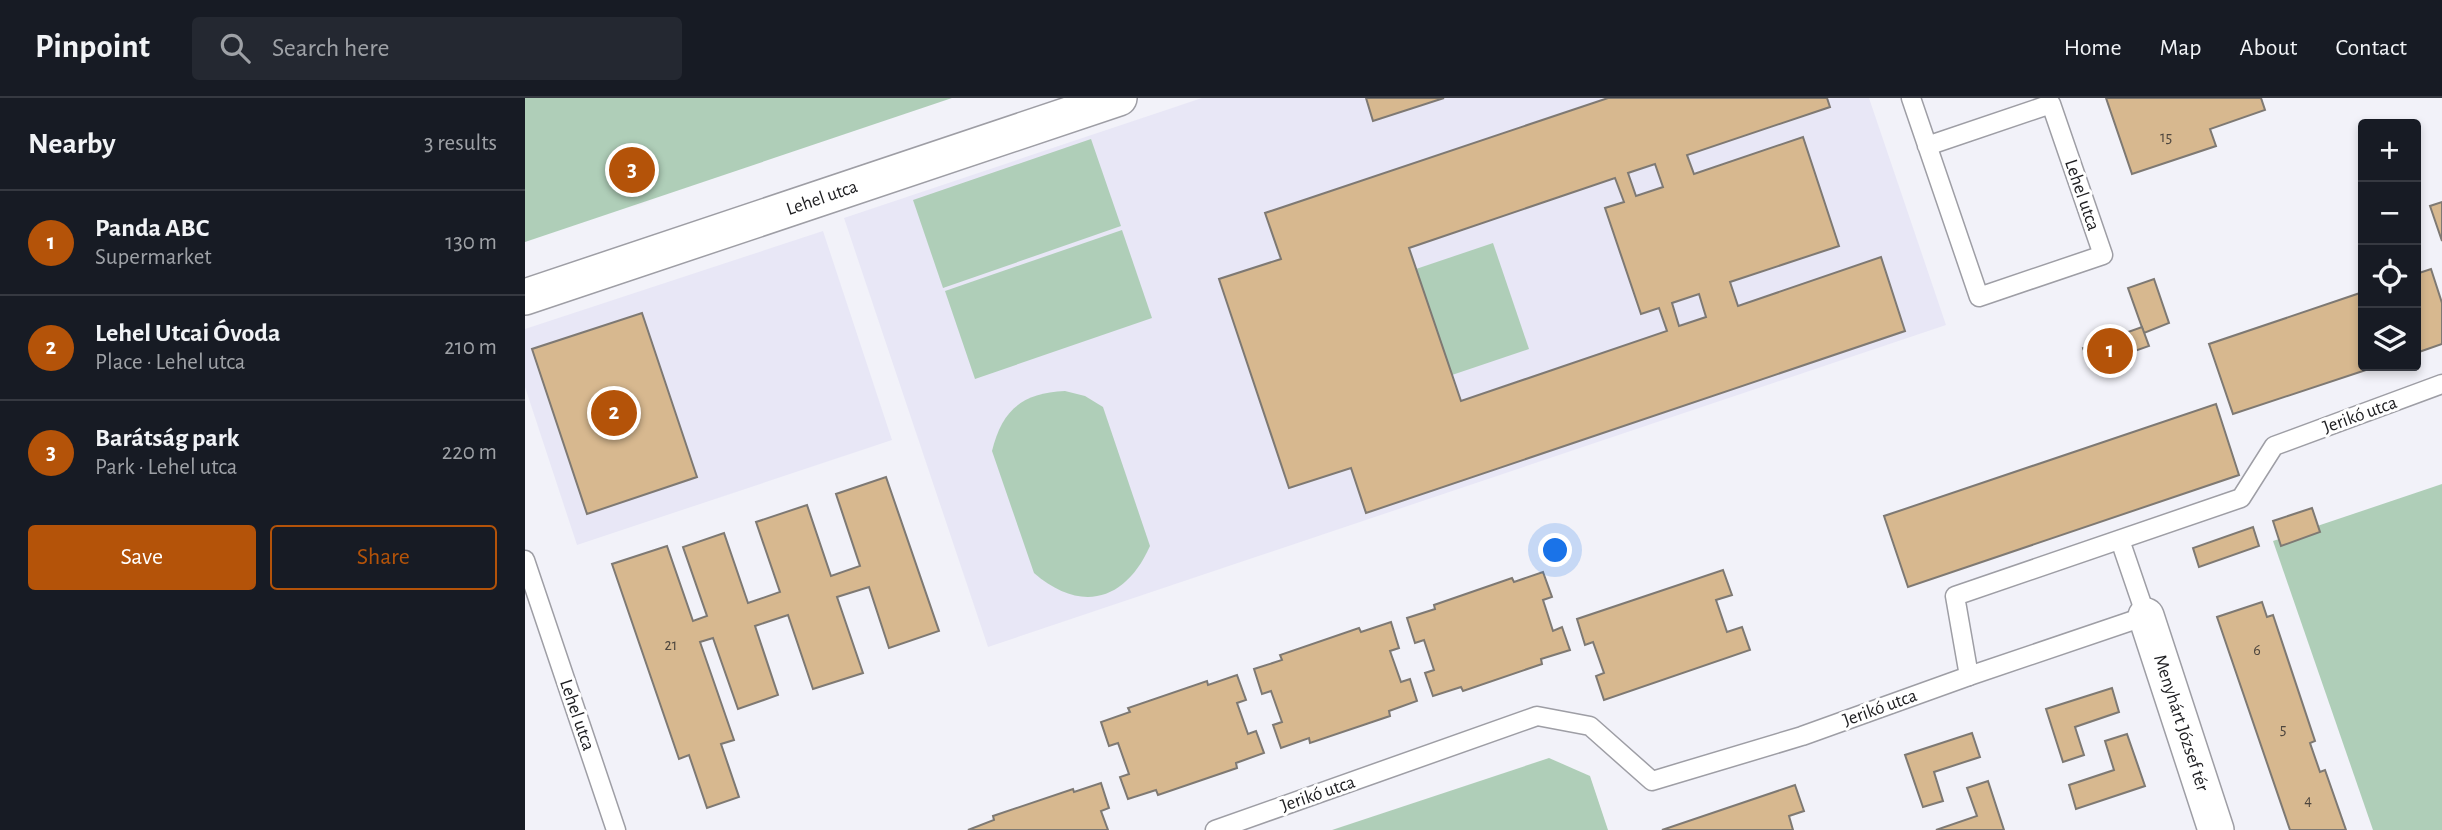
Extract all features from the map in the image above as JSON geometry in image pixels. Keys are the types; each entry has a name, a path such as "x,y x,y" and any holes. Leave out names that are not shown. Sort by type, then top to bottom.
{"street":[{"name":"Lehel utca","path":"525,298 1119,98"},
{"name":"Menyhárt József tér","path":"2146,616 2216,830"}],"lane":[{"name":"Lehel utca","path":"1911,98 1927,146 1979,297 2103,255 2051,104 1927,146"},
{"name":"Jerikó utca","path":"1215,830 1537,716 1590,726 1652,781 1802,736 1969,676 1955,596 2241,498 2274,446 2442,384"},
{"path":"1969,676 2146,616 2120,540"},
{"name":"Lehel utca","path":"525,560 616,830"}],"shaded area":[{"path":"1202,98 1869,98 1946,325 988,647 844,218"},
{"path":"823,231 892,440 577,545 525,387 525,329"}],"green space":[{"path":"525,98 952,98 525,242"},
{"path":"1091,139 1121,226 943,288 913,200"},
{"path":"1122,230 1152,318 975,379 945,291"},
{"path":"1493,243 1529,349 1452,375 1416,269"},
{"path":"1065,391 1085,396 1103,407 1150,546 1140,565 1128,579 1114,590 1100,596 1068,594 1051,586 1034,573 992,451 1002,425 1016,406 1037,395"},
{"path":"2442,484 2442,830 2373,830 2273,541"},
{"path":"1549,758 1590,776 1608,830 1332,830"}],"building":[{"path":"1366,98 1444,98 1373,121"},
{"path":"1608,98 1827,98 1830,107 1687,155 1694,174 1803,137 1839,246 1730,282 1738,306 1881,257 1905,331 1366,513 1351,468 1289,488 1219,279 1281,259 1265,213","holes":["1655,164 1663,187 1636,196 1628,173","1615,178 1624,202 1605,208 1641,314 1659,308 1667,331 1461,401 1409,248","1699,294 1706,317 1679,326 1672,303"]},
{"path":"2106,98 2261,98 2265,110 2210,129 2216,146 2132,174"},
{"path":"2442,202 2442,241 2430,206"},
{"path":"2431,269 2442,303 2442,344 2421,351 2421,308 2421,272"},
{"path":"2154,279 2169,323 2144,333 2128,288"},
{"path":"2358,294 2358,371 2363,371 2233,414 2209,344"},
{"path":"642,313 697,477 587,514 532,349"},
{"path":"2142,327 2149,346 2126,354 2131,365 2107,373 2103,362 2090,367 2083,348"},
{"path":"2216,404 2239,475 1908,587 1884,516"},
{"path":"886,477 939,631 889,648 869,587 837,597 863,673 813,689 788,615 755,626 778,695 738,709 713,638 700,642 734,740 721,744 739,797 707,808 689,755 679,759 612,564 667,546 693,621 707,616 683,547 724,533 748,603 780,592 756,522 807,505 831,576 860,566 836,494"},
{"path":"2312,508 2320,532 2281,546 2273,521"},
{"path":"2253,527 2259,546 2199,567 2193,548"},
{"path":"1723,570 1732,595 1716,600 1727,632 1742,627 1750,650 1604,700 1596,676 1604,673 1593,642 1585,645 1577,619"},
{"path":"1543,572 1552,597 1543,600 1553,631 1562,627 1570,650 1541,659 1542,664 1463,691 1461,687 1433,696 1425,673 1434,670 1424,640 1415,643 1407,618 1435,609 1434,605 1512,578 1514,582"},
{"path":"2262,602 2267,617 2273,615 2315,741 2310,743 2320,772 2325,770 2346,830 2290,830 2217,617"},
{"path":"1391,622 1399,648 1390,651 1401,682 1410,679 1417,701 1389,711 1390,716 1310,743 1309,738 1281,748 1273,725 1282,722 1271,691 1262,694 1254,669 1282,660 1280,655 1359,628 1361,632"},
{"path":"1237,675 1246,700 1237,703 1248,734 1256,731 1264,753 1236,763 1237,768 1158,795 1156,790 1128,799 1120,777 1129,774 1118,743 1109,746 1101,722 1130,712 1128,708 1207,681 1208,685"},
{"path":"2112,688 2119,712 2075,727 2084,755 2063,762 2046,709"},
{"path":"1972,733 1980,757 1934,772 1943,801 1923,807 1905,755"},
{"path":"2127,734 2145,786 2076,809 2069,785 2114,770 2105,741"},
{"path":"1988,781 2004,830 1936,830 1977,816 1967,788"},
{"path":"1101,783 1109,808 1101,811 1108,830 968,830 994,820 993,816 1073,789 1074,792"},
{"path":"1795,785 1804,811 1789,816 1793,830 1662,830"}],"place":[{"name":"Barátság park","path":"632,170"},
{"name":"Panda ABC","path":"2110,351"},
{"name":"Lehel Utcai Óvoda","path":"614,413"}]}
